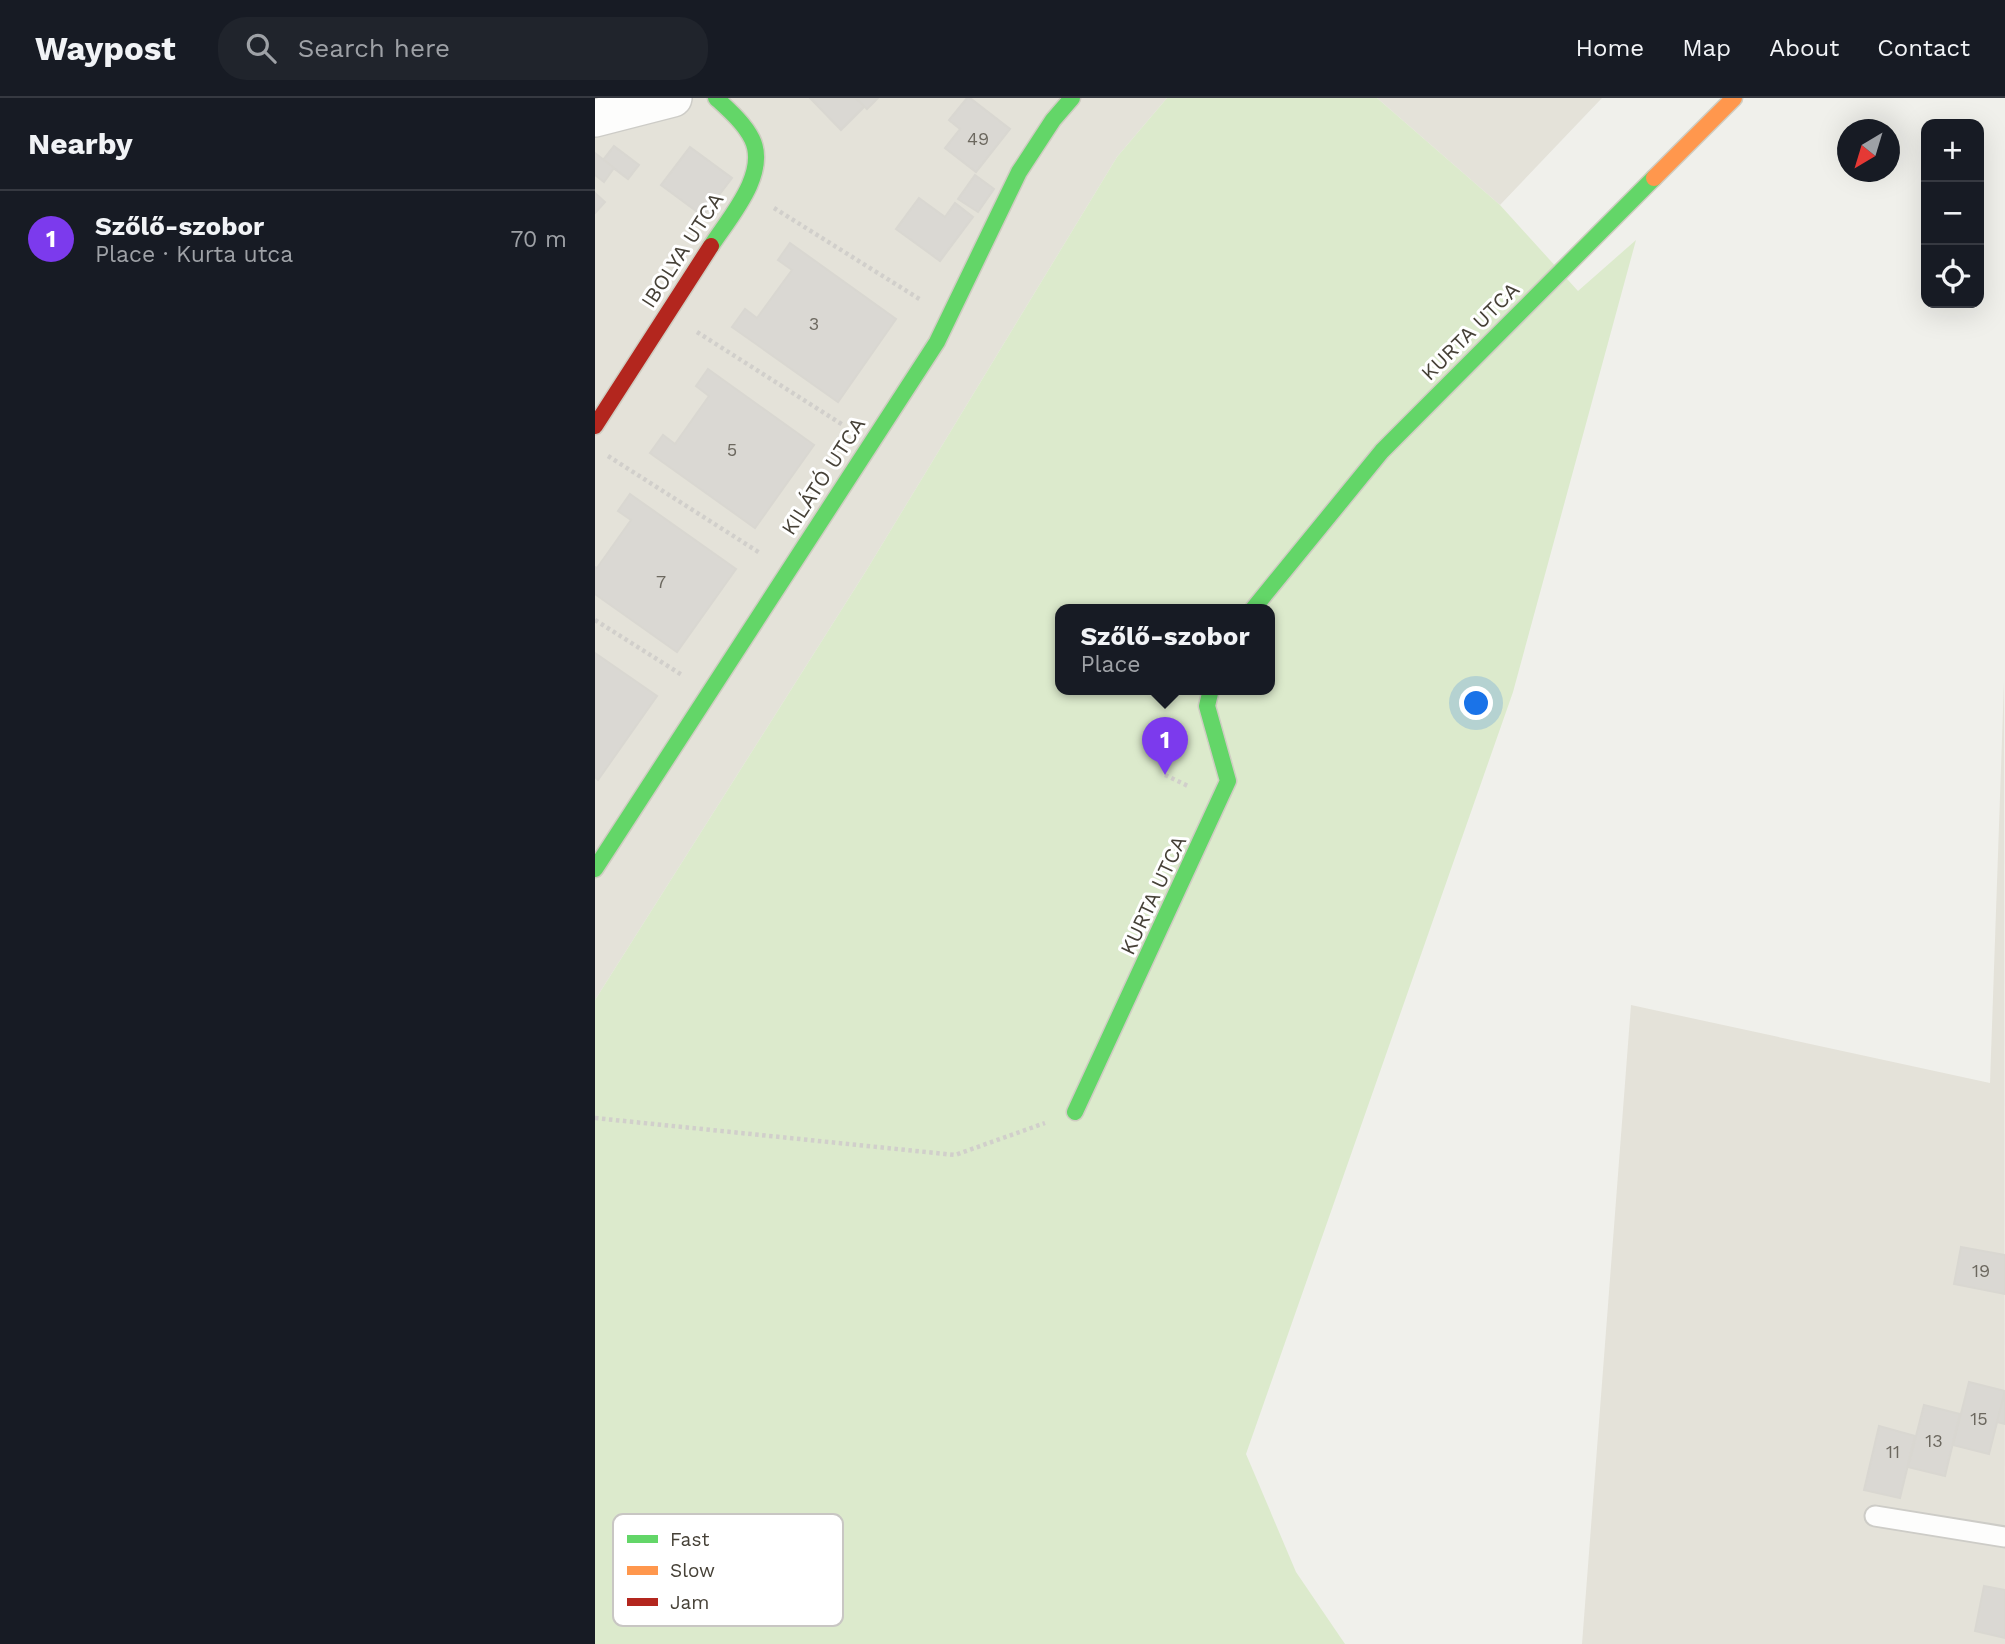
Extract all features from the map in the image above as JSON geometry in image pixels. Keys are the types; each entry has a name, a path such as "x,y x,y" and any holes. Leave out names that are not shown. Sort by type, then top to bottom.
{"street":[{"path":"595,118 673,98"},
{"name":"IBOLYA UTCA","path":"595,426 746,191 756,170 756,145 743,125 716,98"},
{"name":"KILÁTÓ UTCA","path":"595,869 937,342 1019,172 1053,120 1072,98"},
{"name":"KURTA UTCA","path":"1257,604 1382,451 1734,98"},
{"name":"KURTA UTCA","path":"1075,1112 1229,781 1207,706 1210,695"}],"lane":[{"path":"1875,1516 2005,1537"}],"path":[{"path":"746,191 949,317"},
{"path":"666,312 870,443"},
{"path":"606,455 787,570"},
{"path":"595,620 709,692"},
{"path":"595,1118 955,1155 1075,1112"}],"shaded area":[{"path":"595,98 1167,98 1117,157 866,571 595,1000"},
{"path":"1377,98 1602,98 1500,205"},
{"path":"2004,682 2005,1644 1582,1644 1631,1005 1990,1083"}],"green space":[{"path":"1167,98 1377,98 1500,205 1578,291 1636,240 1513,692 1246,1454 1296,1572 1345,1644 595,1644 595,1000 866,571 1117,157"}],"building":[{"path":"810,98 856,98 865,106 841,130"},
{"path":"856,98 878,98 867,109"},
{"path":"967,98 1010,129 976,172 945,148 960,129 949,120"},
{"path":"614,146 639,165 628,179 603,160"},
{"path":"690,147 732,178 703,216 661,185"},
{"path":"595,153 614,168 604,182 595,175"},
{"path":"975,175 994,189 978,212 958,199"},
{"path":"595,193 605,202 595,213"},
{"path":"919,198 945,217 955,203 973,217 940,261 896,229"},
{"path":"790,243 896,319 838,402 732,327 745,309 757,318 792,270 778,260"},
{"path":"708,369 814,445 755,528 650,453 663,435 675,444 709,396 696,386"},
{"path":"630,494 736,569 677,652 595,594 595,567 597,568 631,520 618,511"},
{"path":"595,653 657,696 598,780 595,777"},
{"path":"1961,1247 2005,1255 2005,1294 1954,1284"},
{"path":"1969,1382 2005,1391 1989,1454 1953,1445"},
{"path":"2005,1392 2005,1424 1997,1422"},
{"path":"1924,1405 1960,1414 1945,1476 1908,1467"},
{"path":"1879,1426 1915,1436 1900,1498 1864,1490"},
{"path":"1984,1586 2005,1590 2005,1638 1975,1631"}],"traffic: fast":[{"path":"711,246 745,195 755,167 756,152 745,128 716,98"},
{"path":"595,869 937,342 1019,172 1053,120 1072,98"},
{"path":"1257,604 1382,451 1654,178"},
{"path":"1075,1112 1228,781 1207,706 1210,695"}],"traffic: slow":[{"path":"1654,178 1734,98"}],"traffic: jam":[{"path":"595,426 711,246"}],"place":[{"name":"Szőlő-szobor","path":"1165,775"}]}
